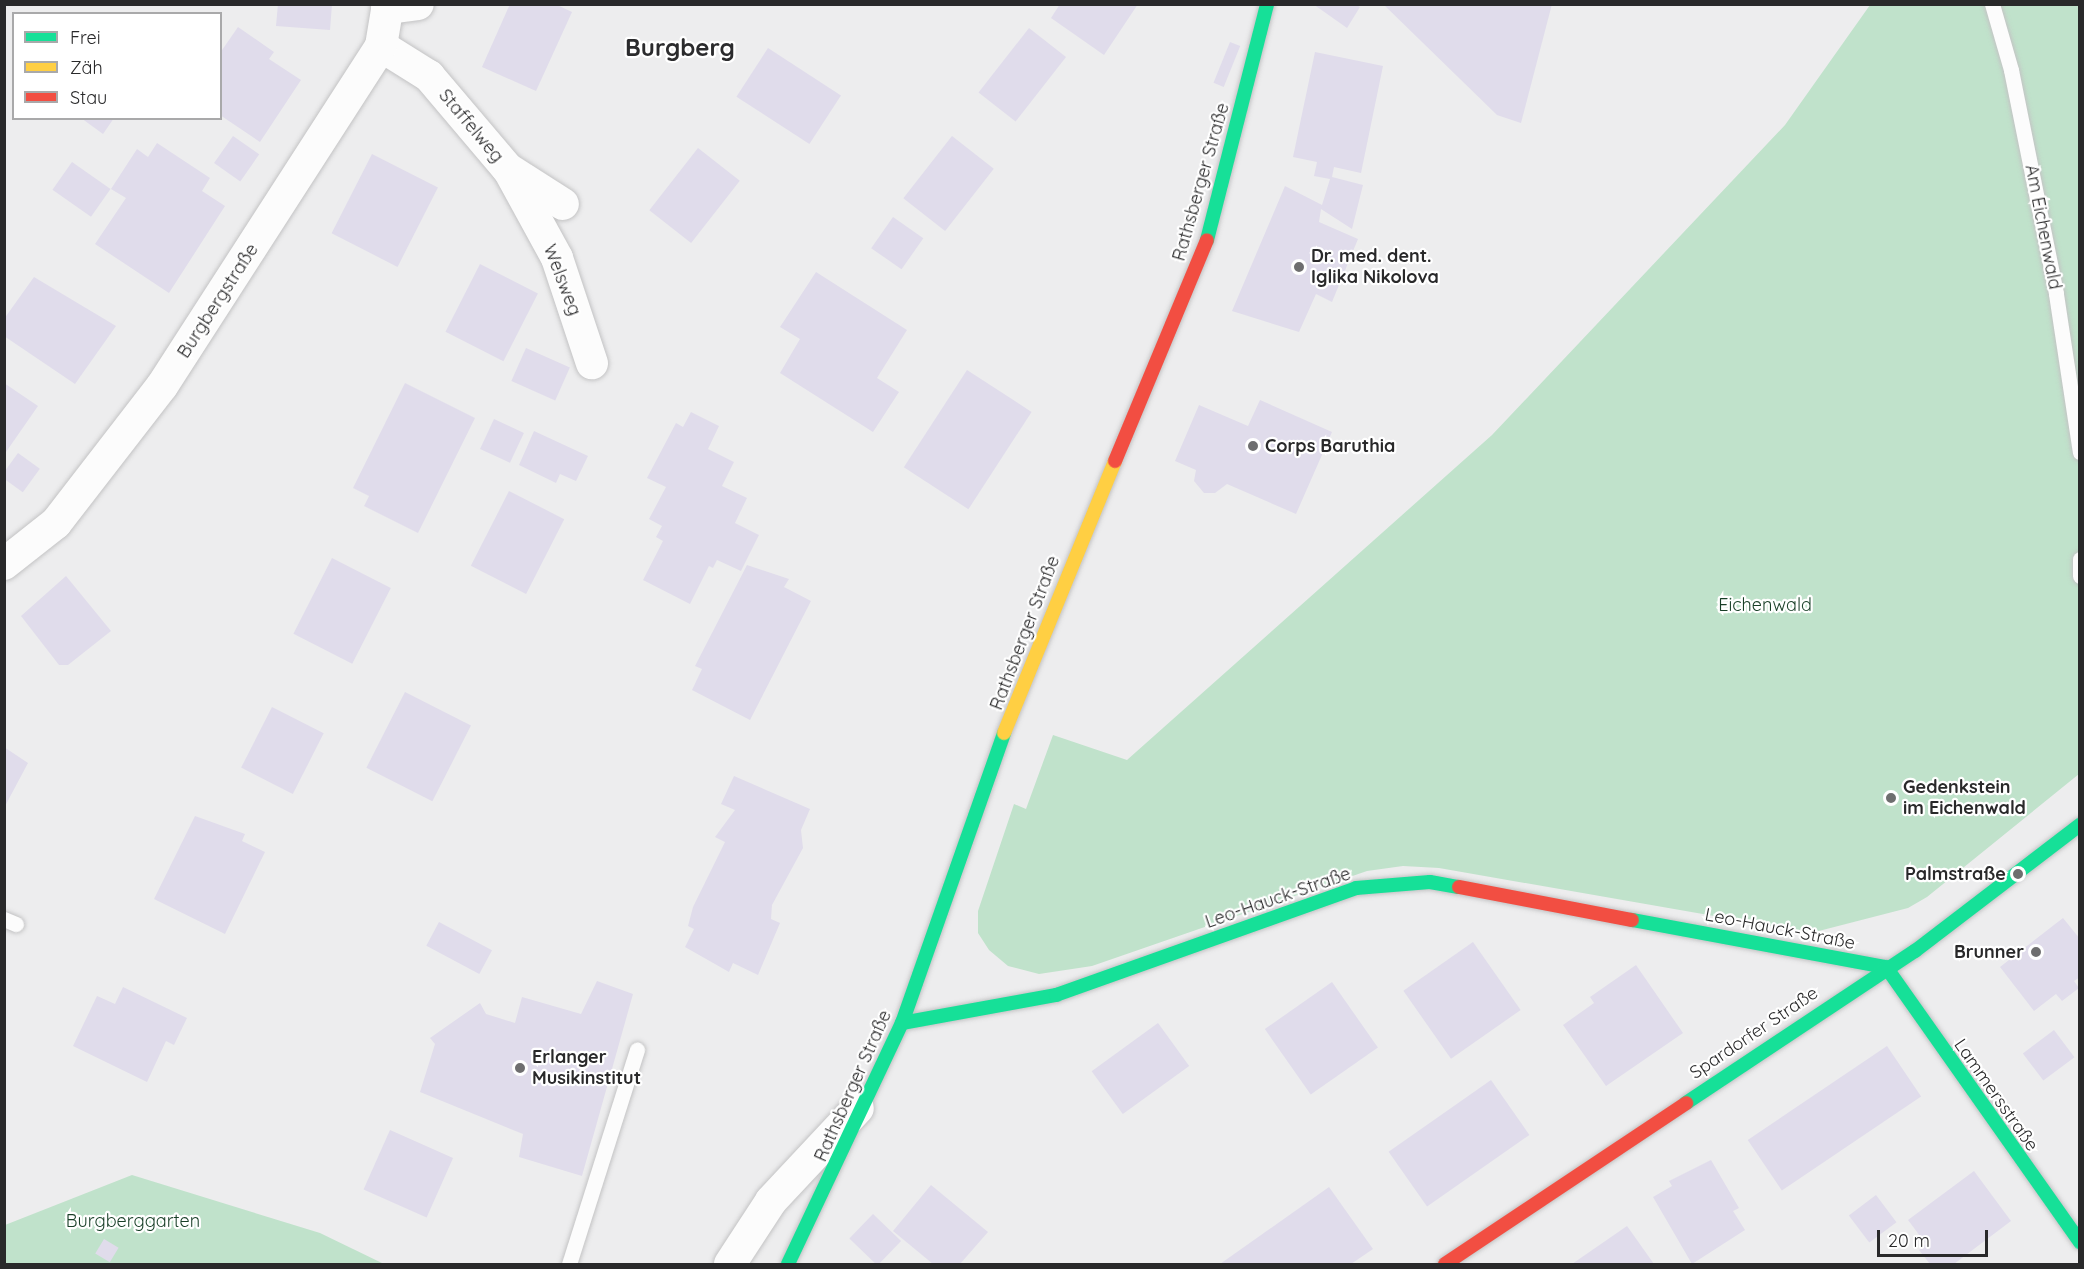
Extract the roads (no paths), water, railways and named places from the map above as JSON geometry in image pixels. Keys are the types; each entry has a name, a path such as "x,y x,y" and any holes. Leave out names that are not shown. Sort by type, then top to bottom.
{"street":[{"name":"Burgbergstraße","path":"4,564 56,523 162,386 381,46 387,6 418,4"},
{"name":"Rathsberger Straße","path":"788,1264 873,1093 902,1023 1020,688 1205,246 1267,4"},
{"name":"Staffelweg","path":"381,46 429,76 508,169 563,204"},
{"name":"Welsweg","path":"508,169 557,258 592,363"},
{"name":"Spardorfer Straße","path":"1445,1264 1986,900 2079,825"},
{"name":"Leo-Hauck-Straße","path":"902,1023 1056,995 1356,888 1430,882 1886,967"},
{"name":"Lammersstraße","path":"1886,967 2079,1242"},
{"path":"730,1264 771,1201 873,1093"}],"lane":[{"name":"Am Eichenwald","path":"1992,4 2011,70 2056,294 2079,452"},
{"path":"2079,559 2079,576"},
{"path":"568,1264 637,1050"}],"place":[{"name":"Dr. med. dent. Iglika Nikolova","path":"1299,267"},
{"name":"Corps Baruthia","path":"1253,446"},
{"name":"Gedenkstein im Eichenwald","path":"1891,798"},
{"name":"Palmstraße","path":"2018,874"},
{"name":"Brunner","path":"2036,952"},
{"name":"Erlanger Musikinstitut","path":"520,1068"}],"district":[{"name":"Burgberg","path":"680,48"}],"park label":[{"name":"Eichenwald","path":"1765,605"},
{"name":"Burgberggarten","path":"133,1221"}]}
